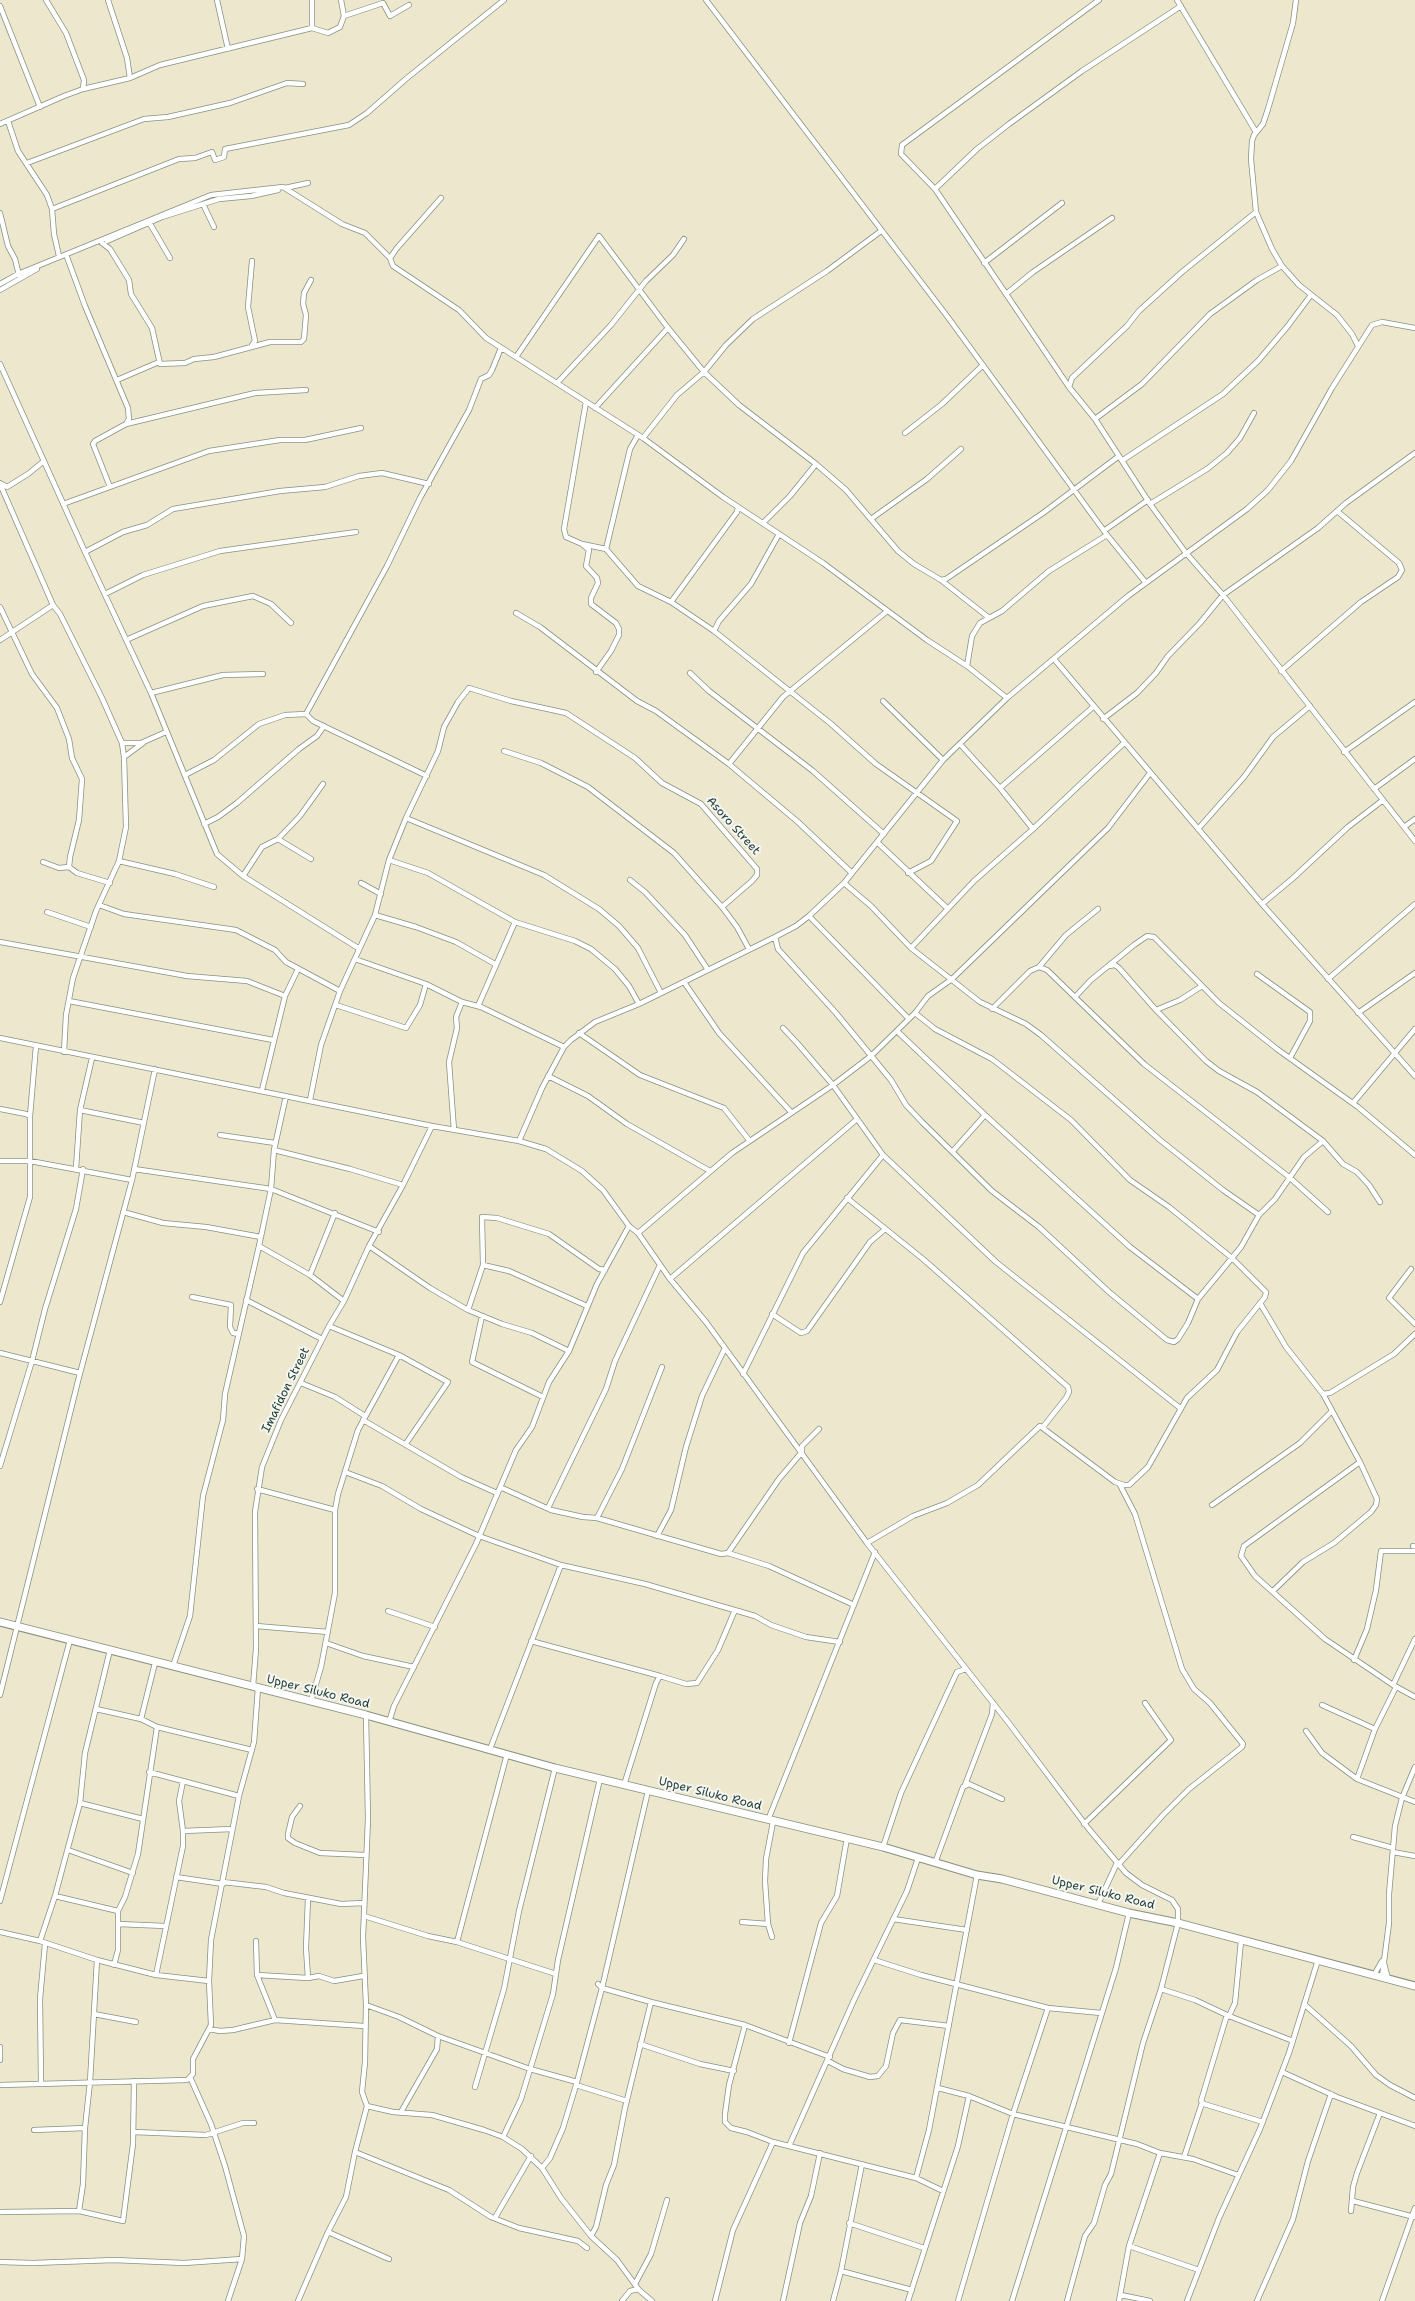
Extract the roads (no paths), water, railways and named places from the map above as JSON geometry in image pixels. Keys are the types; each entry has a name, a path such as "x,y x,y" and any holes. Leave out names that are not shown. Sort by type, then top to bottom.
{"main road":[{"name":"Upper Siluko Road","path":"0,1622 155,1663 366,1715 555,1768 883,1847 977,1875 1002,1879 1415,1986"}],"street":[{"path":"46,0 66,33 84,80 83,89"},
{"path":"108,0 127,58 130,78"},
{"path":"216,0 228,48"},
{"path":"312,0 312,28"},
{"path":"0,124 83,89 130,78 160,65 312,28 328,33 340,27 344,16 341,0"},
{"path":"52,209 179,159 195,158 212,152 215,160 224,157 224,149 349,124 367,113 406,78 504,0"},
{"path":"706,0 1146,583"},
{"path":"1099,0 902,145 900,154 935,189 1069,387 1094,419 1149,502 1186,553 1223,595 1415,842"},
{"path":"1177,0 1256,132"},
{"path":"1296,0 1293,23 1268,109 1263,124 1256,132 1251,159 1256,212 1272,249 1282,266 1311,295 1337,315 1352,334 1358,346"},
{"path":"344,16 383,3 390,16 409,5"},
{"path":"0,6 40,107"},
{"path":"935,189 977,148 1009,124 1082,71 1181,6"},
{"path":"27,163 144,119 168,117 230,103 287,83 303,84"},
{"path":"8,121 18,150 47,195 52,209 58,257"},
{"path":"0,290 58,257 67,257 140,229 162,217 220,199 251,196 308,183"},
{"path":"0,284 58,257 104,240 210,195 283,187 342,224 365,233 390,258 393,266 459,310 486,338 643,438 738,507 830,569 886,612 967,666 1007,698"},
{"path":"390,258 442,198"},
{"path":"984,262 1062,203"},
{"path":"203,204 214,228"},
{"path":"1069,387 1072,378 1127,326 1139,311 1189,266 1256,212"},
{"path":"0,213 8,246 15,259 20,278"},
{"path":"1006,294 1033,272 1112,218"},
{"path":"148,220 170,258"},
{"path":"643,438 677,395 704,372 726,345 753,318 828,271 881,231"},
{"path":"516,357 599,236 668,328 704,372 739,405 816,464 846,490 898,551 914,564 941,580 988,617"},
{"path":"558,383 684,239"},
{"path":"102,243 110,249 129,280 131,294 152,328 159,362"},
{"path":"67,257 129,413 129,419 126,424"},
{"path":"252,262 248,307 255,341 252,346"},
{"path":"1094,419 1142,384 1210,314 1257,280 1282,266"},
{"path":"117,380 159,362 185,363 280,340 301,342 304,339 306,315 303,304 304,292 311,280"},
{"path":"941,580 946,579 1121,458 1223,394 1258,361 1311,295"},
{"path":"520,1141 548,1076 564,1047 579,1033 613,1013 639,1004 775,937 796,926 809,916 844,883 943,760 1007,698 1087,629 1247,509 1278,479 1291,461 1372,325 1377,322 1415,328"},
{"path":"595,408 668,328"},
{"path":"306,714 387,566 420,498 469,410 481,379 489,376 501,348"},
{"path":"0,364 151,693 217,854 243,876 358,948"},
{"path":"904,433 942,404 983,365"},
{"path":"110,487 93,444 95,441 126,424 256,393 306,390"},
{"path":"586,402 564,529 566,537 582,544 606,549 638,586 671,602 714,631 789,693 830,723 876,764 916,794 957,821 931,861 908,872"},
{"path":"967,666 972,636 980,623 1002,611 1049,571 1149,502 1207,469 1236,444 1254,412"},
{"path":"63,504 209,451 280,440 305,440 361,428"},
{"path":"606,549 630,450 638,435"},
{"path":"871,520 927,479 961,449"},
{"path":"1103,718 1136,693 1156,673 1168,656 1200,623 1223,595 1318,528 1337,511 1415,453"},
{"path":"4,494 7,487 44,461"},
{"path":"763,523 790,496 816,464"},
{"path":"85,552 123,532 147,525 173,509 280,491 325,487 359,476 382,473 429,484"},
{"path":"0,483 7,487"},
{"path":"0,483 53,605 92,677 122,743 124,758 126,827 119,861 99,905 73,978 64,1052"},
{"path":"671,602 738,512 738,507"},
{"path":"1282,671 1361,602 1398,577 1402,570 1399,563 1337,511"},
{"path":"104,594 143,575 220,551 356,532"},
{"path":"714,631 719,622 751,584 779,534"},
{"path":"582,544 590,550 586,566 597,578 598,583 591,598 591,604 616,624 619,629 619,635 596,672"},
{"path":"126,640 203,606 253,596 271,604 291,623"},
{"path":"0,640 53,605"},
{"path":"0,607 32,674 57,708 69,739 72,758 82,779 79,820 69,867"},
{"path":"516,612 540,627 596,672 637,701 656,711 730,764 798,822 852,873"},
{"path":"730,764 772,711 789,693 886,612"},
{"path":"1054,659 1262,904 1415,1076"},
{"path":"690,673 709,691 812,771 884,834"},
{"path":"151,693 223,675 263,674"},
{"name":"Asoro Street","path":"426,776 438,751 444,727 458,702 469,688 511,701 566,713 635,758 662,783 702,804 752,862 757,869 757,875 722,907"},
{"path":"883,701 943,760"},
{"path":"1344,752 1415,702"},
{"path":"1198,830 1244,777 1272,737 1310,706"},
{"path":"1000,788 1093,707"},
{"path":"185,775 230,749 259,724 285,715 306,714 324,726 426,776 389,860 375,915 358,948 340,991 321,1045 310,1100"},
{"path":"204,824 218,817 237,803 299,748 317,736 324,726"},
{"path":"124,758 144,742 166,732"},
{"path":"122,743 144,742"},
{"path":"910,948 974,881 1033,829 1124,743"},
{"path":"960,744 1000,788 1033,829"},
{"path":"504,751 541,763 588,787 674,853 722,907 737,927 749,949"},
{"path":"1374,789 1415,759"},
{"path":"638,1233 710,1171 750,1140 833,1085 871,1056 909,1019 928,996 952,978 1108,828 1150,773"},
{"path":"243,876 262,847 278,839 300,816 323,784"},
{"path":"1262,904 1348,827 1383,800"},
{"path":"406,818 544,875 599,909 619,926 638,948 661,993"},
{"path":"1404,827 1415,819"},
{"path":"278,839 311,859"},
{"path":"877,842 948,909"},
{"path":"389,860 428,873 515,922 575,941 591,949 615,969 629,986 639,1004"},
{"path":"119,861 175,874 214,887"},
{"path":"43,862 58,868 69,867 77,873 110,883"},
{"path":"630,880 645,892 684,935 708,970"},
{"path":"361,883 380,894"},
{"path":"844,883 871,906 910,948 952,978 975,998 992,1009 1026,1024 1041,1035 1160,1140 1259,1215"},
{"path":"1328,979 1415,904"},
{"path":"99,905 124,914 236,930 275,950 286,962 340,991"},
{"path":"992,1009 1030,971 1039,967 1066,935 1098,909"},
{"path":"47,912 91,926"},
{"path":"375,915 456,942 495,964"},
{"path":"809,916 909,1019"},
{"path":"478,1006 515,922"},
{"path":"1076,997 1091,980 1142,939 1150,936 1154,937 1219,1003 1290,1058 1354,1103 1415,1155"},
{"path":"775,937 778,949 891,1080 906,1105 992,1191 1039,1227 1109,1292 1167,1340 1174,1342 1182,1334 1198,1299 1246,1240 1259,1215 1275,1199 1304,1157 1323,1141"},
{"path":"0,942 187,976 247,981 285,996"},
{"path":"355,959 426,984 462,1002 478,1006 564,1047"},
{"path":"1108,966 1115,965 1156,1010 1213,1066 1257,1092 1323,1141 1343,1164 1363,1178 1380,1202"},
{"path":"1039,967 1047,970 1144,1064 1289,1177 1328,1212"},
{"path":"262,1090 285,996 298,969"},
{"path":"1358,1013 1415,973"},
{"path":"1257,974 1310,1012 1310,1021 1290,1058"},
{"path":"684,982 719,1033 791,1112"},
{"path":"336,1005 406,1028 420,1005 426,984"},
{"path":"1156,1010 1180,1000 1202,986"},
{"path":"69,1001 273,1040"},
{"path":"454,1130 449,1062 457,1028 456,1017 462,1002"},
{"path":"914,1013 936,1030 1002,1067 1071,1120 1130,1180 1170,1207 1232,1258 1265,1290 1265,1297 1237,1332 1217,1370 1187,1398 1148,1467 1129,1485 1120,1484 1075,1454 1043,1427"},
{"path":"783,1028 833,1085 856,1120 883,1155 996,1262 1180,1408"},
{"path":"1354,1103 1415,1029"},
{"path":"897,1031 985,1115 1130,1247 1198,1299"},
{"path":"579,1033 640,1075 724,1108 750,1140"},
{"path":"0,1038 432,1126 520,1141 546,1149 582,1171 603,1190 629,1226 638,1233 670,1279 706,1322 724,1350 802,1452 866,1544 875,1552 993,1702 1084,1824 1117,1864 1142,1885 1172,1900 1178,1909 1178,1924 1161,1990 1142,2043 1111,2174 1105,2185 1094,2223 1085,2236 1067,2301"},
{"path":"0,1302 30,1197 30,1116 36,1046"},
{"path":"76,1168 80,1110 92,1058"},
{"path":"0,1695 80,1373 132,1180 155,1069"},
{"path":"548,1076 588,1096 627,1124 710,1171"},
{"path":"173,1666 190,1616 203,1496 223,1420 225,1394 260,1246 271,1189 275,1143 286,1096"},
{"path":"0,1109 30,1116"},
{"path":"80,1110 144,1123"},
{"path":"953,1151 985,1115"},
{"path":"670,1279 856,1120"},
{"name":"Imafidon Street","path":"209,2028 212,2019 209,1981 211,1940 239,1796 257,1724 255,1687 255,1512 257,1489 262,1467 281,1420 322,1339 344,1301 369,1246 404,1185 432,1126"},
{"path":"220,1135 275,1143"},
{"path":"274,1150 404,1185"},
{"path":"743,1374 803,1253 883,1155"},
{"path":"0,1161 30,1161 83,1169 132,1180"},
{"path":"0,1466 76,1209 83,1169"},
{"path":"134,1169 271,1189 335,1213 378,1232"},
{"path":"847,1198 923,1259 1068,1387 1069,1392 1043,1427 1035,1429 1018,1449 978,1486 947,1504 913,1516 866,1544"},
{"path":"124,1212 162,1223 206,1227 261,1237"},
{"path":"310,1275 335,1213"},
{"path":"468,1310 483,1265 482,1217 549,1234 599,1268 605,1270"},
{"path":"388,1722 479,1536 516,1450 532,1427 549,1382 569,1351 587,1306 629,1226"},
{"path":"772,1314 800,1333 807,1331 870,1242 884,1230"},
{"path":"260,1246 310,1275 344,1301"},
{"path":"369,1246 430,1288 468,1310 532,1333 569,1351"},
{"path":"483,1265 509,1271 587,1306"},
{"path":"548,1508 606,1389 616,1361 660,1265"},
{"path":"1411,1269 1389,1298 1415,1324"},
{"path":"192,1297 231,1305 230,1327 233,1333 239,1334"},
{"path":"246,1300 322,1339"},
{"path":"1260,1303 1286,1348 1324,1394 1377,1498 1376,1505 1371,1512 1334,1542 1303,1562 1273,1591"},
{"path":"482,1316 472,1362 543,1397"},
{"path":"329,1326 399,1355 448,1382 407,1442"},
{"path":"1324,1394 1330,1393 1394,1354 1415,1334"},
{"path":"657,1536 671,1510 686,1447 702,1396 724,1350"},
{"path":"0,1353 80,1373"},
{"path":"311,1701 326,1643 336,1578 335,1510 358,1430 399,1355"},
{"path":"598,1518 622,1469 662,1367"},
{"path":"301,1382 335,1396 364,1418 461,1477 497,1493"},
{"path":"1212,1505 1300,1443 1332,1411"},
{"path":"728,1553 779,1479 802,1452 802,1446 819,1429"},
{"path":"1360,1462 1244,1546 1241,1556 1255,1576 1325,1639 1394,1686 1415,1697"},
{"path":"345,1472 382,1486 421,1509 479,1536 561,1565 645,1584 735,1610 755,1616 771,1625 806,1637 840,1642"},
{"path":"1098,1904 1117,1864 1189,1789 1242,1748 1243,1744 1210,1703 1194,1689 1182,1669 1164,1616 1149,1556 1138,1522 1120,1484"},
{"path":"500,1487 548,1508 583,1517 598,1518 769,1566 854,1605"},
{"path":"257,1489 335,1510"},
{"path":"1354,1660 1367,1629 1376,1590 1381,1551 1414,1547"},
{"path":"772,1938 765,1924 764,1881 770,1821 875,1552"},
{"path":"490,1749 561,1565"},
{"path":"531,1641 686,1684 697,1683 718,1650 735,1610"},
{"path":"388,1611 435,1626"},
{"path":"256,1626 328,1632"},
{"path":"1357,1779 1374,1729 1415,1639"},
{"path":"0,1901 70,1640"},
{"path":"326,1643 363,1656 414,1667"},
{"path":"41,2082 40,1999 42,1942 80,1803 85,1753 110,1650"},
{"path":"141,1719 155,1663"},
{"path":"883,1847 901,1793 957,1672 966,1669"},
{"path":"624,1785 660,1676"},
{"path":"935,1862 962,1787 965,1785 992,1714 993,1702"},
{"path":"1084,1824 1171,1740 1145,1703"},
{"path":"1322,1705 1374,1729"},
{"path":"96,1710 141,1719 157,1726 252,1750"},
{"path":"298,2301 328,2232 348,2192 354,2152 367,2106 362,2092 365,2062 364,2026 366,2005 363,1976 365,1855 368,1819 366,1715"},
{"path":"114,1965 118,1950 118,1912 133,1874 157,1726"},
{"path":"1306,1731 1322,1753 1357,1779 1415,1802"},
{"path":"457,1942 507,1753"},
{"path":"1374,1975 1382,1960 1389,1923 1389,1894 1395,1826 1402,1798 1415,1767"},
{"path":"475,2087 504,1989 509,1958 555,1768"},
{"path":"149,1772 239,1796"},
{"path":"503,2138 521,2099 554,1989 558,1960 600,1779"},
{"path":"156,1975 183,1846 180,1801 183,1781"},
{"path":"965,1785 969,1784 1002,1799"},
{"path":"542,2168 550,2158 563,2128 577,2083 648,1791"},
{"path":"80,1803 143,1819"},
{"path":"300,1806 292,1817 288,1838 295,1843 320,1853 365,1855"},
{"path":"183,1831 232,1829"},
{"path":"1353,1837 1415,1856"},
{"path":"789,2042 821,1923 837,1896 847,1838"},
{"path":"68,1850 133,1874"},
{"path":"789,2146 907,1891 918,1858"},
{"path":"916,2178 926,2144 938,2088 977,1875"},
{"path":"176,1876 223,1883 266,1886 308,1898 341,1904 364,1903"},
{"path":"55,1896 118,1912"},
{"path":"308,1898 306,1948 308,1978"},
{"path":"1012,2301 1116,1968 1129,1913"},
{"path":"364,1916 428,1936 457,1942 556,1974"},
{"path":"893,1920 967,1930"},
{"path":"118,1924 166,1926"},
{"path":"0,1934 42,1942 114,1965 156,1975 209,1981"},
{"path":"1184,2157 1202,2103 1208,2076 1226,2018 1229,2016 1235,2003 1241,1941"},
{"path":"256,1942 257,1975 275,2020"},
{"path":"79,2212 98,1960"},
{"path":"874,1960 958,1985 1048,2008 1101,2013"},
{"path":"1187,2301 1282,2072 1318,1960"},
{"path":"1382,1960 1385,1978"},
{"path":"257,1975 308,1978 319,1976 334,1982 363,1976"},
{"path":"600,1986 651,2002 745,2025 829,2059 843,2069 870,2077 878,2076 886,2066 893,2033 900,2020 949,2026"},
{"path":"1161,1990 1195,2000 1229,2016 1293,2041"},
{"path":"591,2236 596,2227 606,2185 614,2165 626,2101 651,2002"},
{"path":"1304,2004 1351,2046 1376,2075 1390,2085 1415,2098"},
{"path":"366,2005 399,2017 438,2036 626,2101"},
{"path":"958,2301 1048,2008"},
{"path":"94,2014 136,2022"},
{"path":"0,2083 187,2080 193,2074 193,2060 209,2028 224,2031 275,2020 364,2026"},
{"path":"745,2025 729,2085 725,2122 731,2128 748,2132 773,2142 916,2178 943,2191"},
{"path":"401,2112 437,2049 438,2036"},
{"path":"640,2044 700,2064 734,2071"},
{"path":"0,2047 0,2060"},
{"path":"1282,2072 1331,2094 1415,2126"},
{"path":"190,2078 213,2132 244,2236 242,2259 228,2301"},
{"path":"0,2212 79,2212 123,2221 134,2132 134,2081"},
{"path":"938,2088 969,2096 1014,2114 1119,2139 1160,2153 1184,2157 1238,2175"},
{"path":"1257,2301 1293,2219 1308,2161 1331,2094"},
{"path":"908,2301 958,2146 969,2096"},
{"path":"1202,2103 1262,2122"},
{"path":"367,2106 456,2120 503,2138 531,2156 542,2168 561,2198 591,2236 618,2260 637,2286 652,2301"},
{"path":"1352,2210 1353,2187 1357,2173 1380,2113"},
{"path":"134,2132 206,2135 242,2123 254,2123"},
{"path":"34,2130 85,2128"},
{"path":"715,2301 733,2230 773,2142"},
{"path":"354,2152 449,2190 491,2216 519,2228 578,2242 587,2248"},
{"path":"784,2301 798,2231 811,2196 820,2153"},
{"path":"1119,2301 1130,2246 1160,2153"},
{"path":"496,2216 531,2156"},
{"path":"832,2301 841,2271 862,2164"},
{"path":"622,2301 637,2286 651,2254 667,2200"},
{"path":"1353,2201 1414,2217"},
{"path":"1382,2301 1414,2217 1415,2208"},
{"path":"849,2223 924,2248"},
{"path":"328,2232 389,2259"},
{"path":"1130,2246 1199,2270"},
{"path":"0,2262 33,2264 114,2260 184,2263 242,2259"},
{"path":"841,2271 912,2290"},
{"path":"1120,2295 1150,2301"}]}
